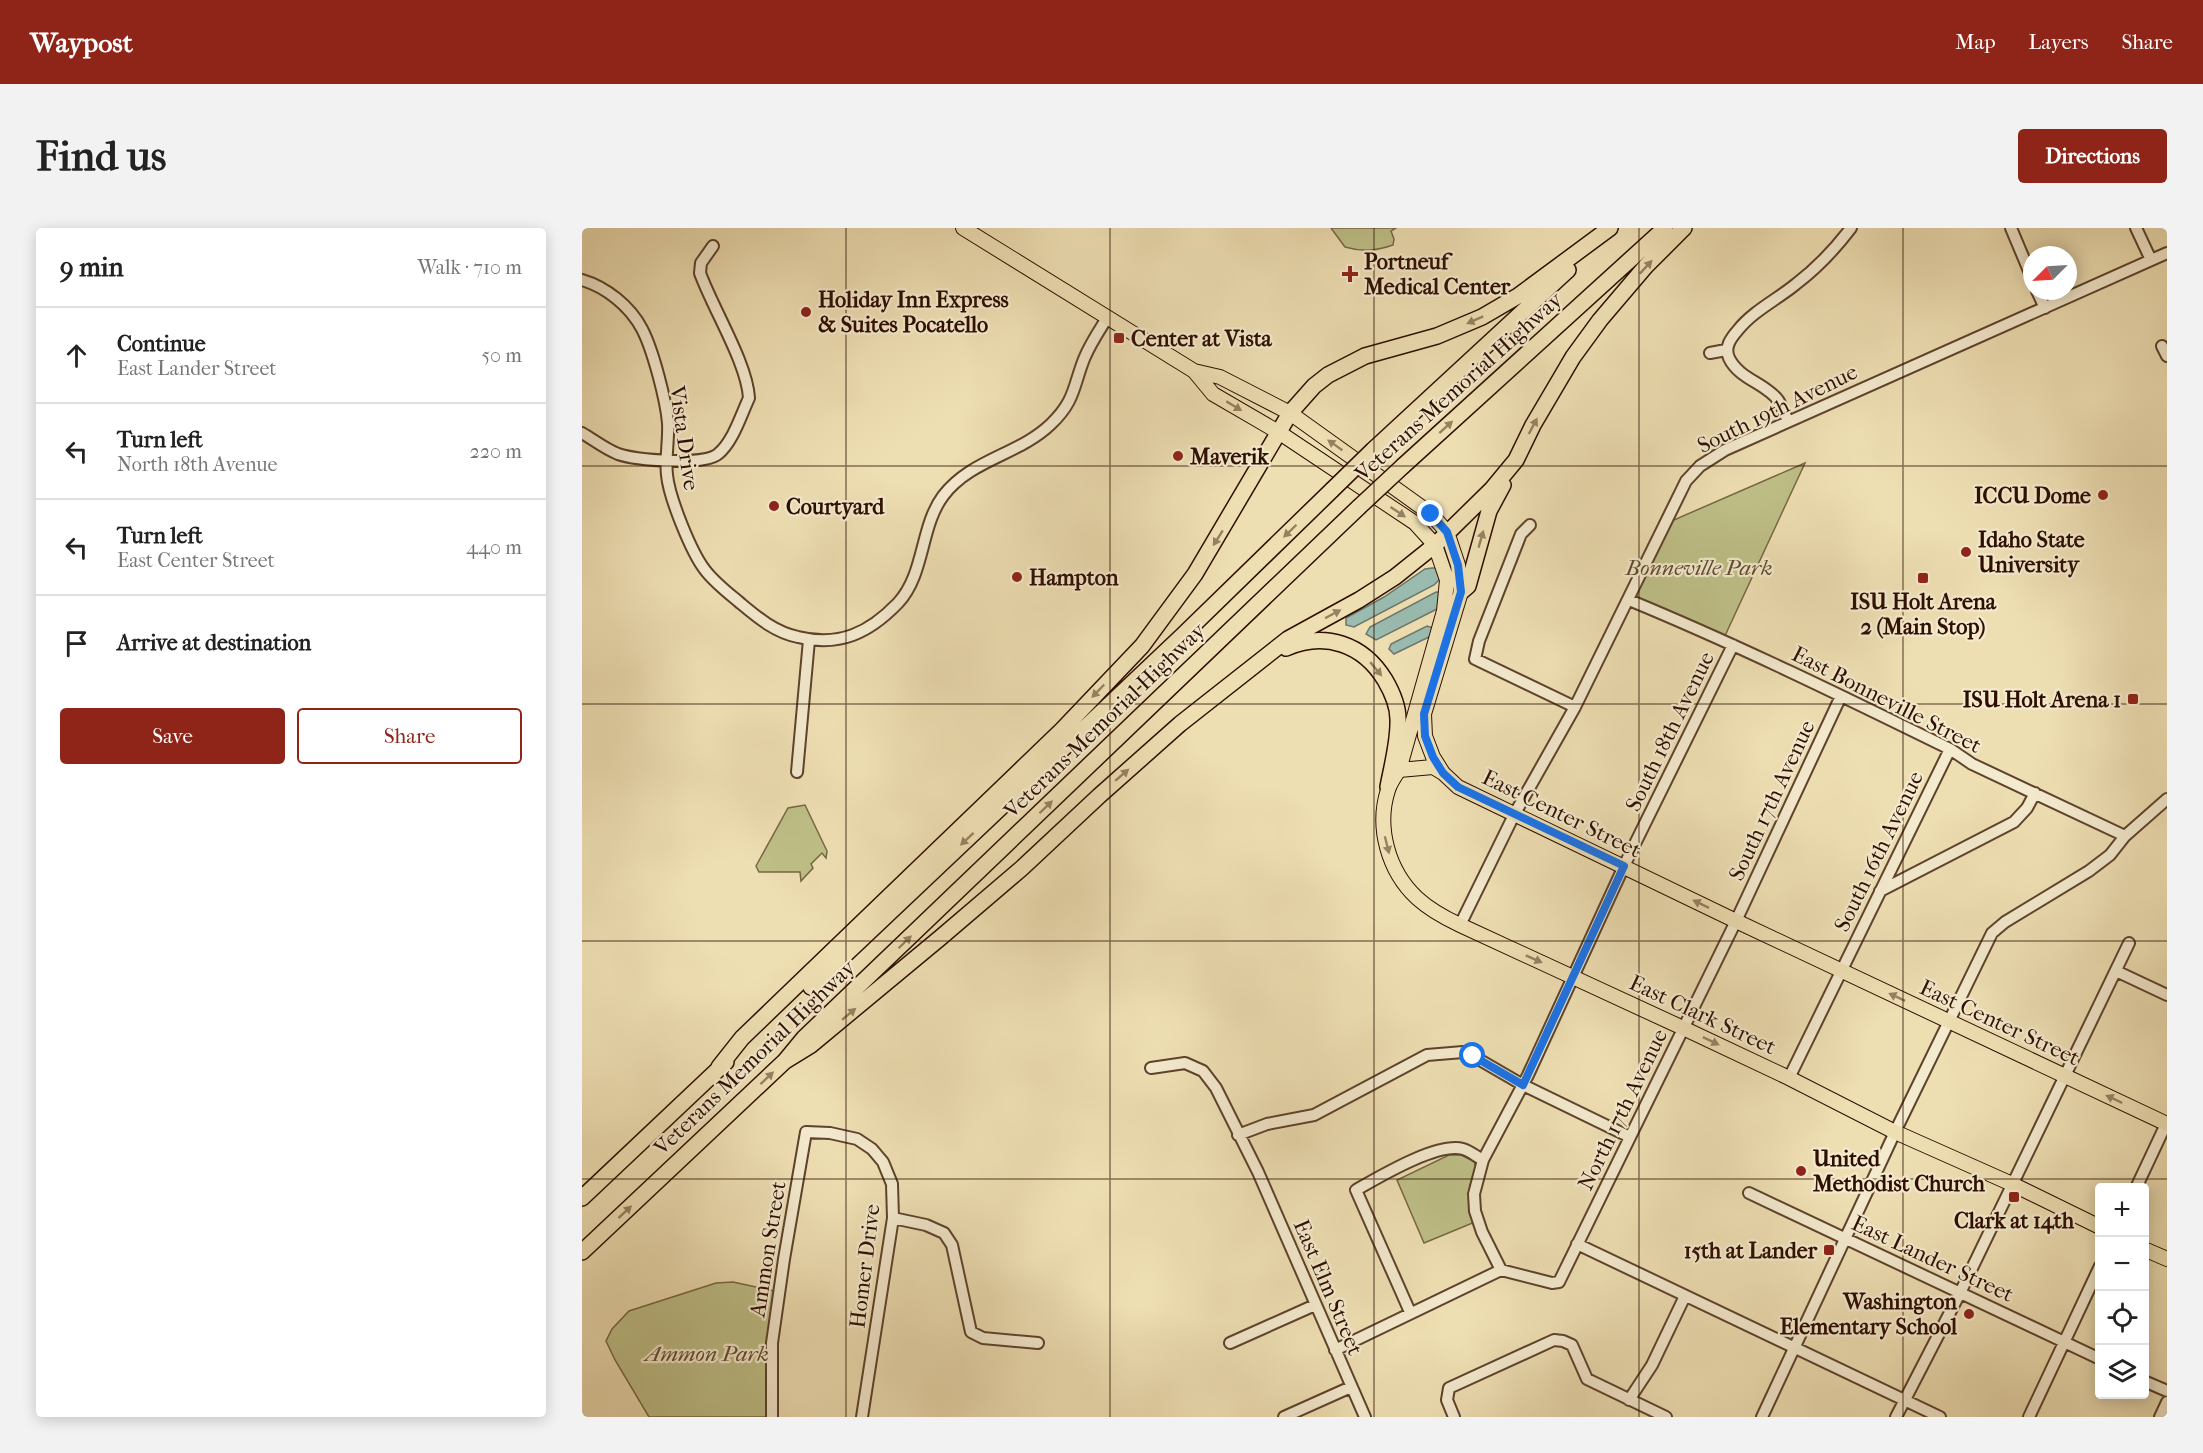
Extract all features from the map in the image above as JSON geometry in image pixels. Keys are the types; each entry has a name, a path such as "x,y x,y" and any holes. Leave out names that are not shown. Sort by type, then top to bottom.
{"highway":[{"path":"719,1067 742,1038 1062,730 1142,646 1196,574 1290,413 1304,396 1328,375 1365,356 1437,336 1482,317 1518,296 1612,228"},
{"name":"Veterans Memorial Highway","path":"582,1198 719,1067 747,1047 1183,635 1474,354 1612,228"},
{"name":"Veterans Memorial Highway","path":"582,1252 785,1061 804,1038 1359,507 1665,228"},
{"path":"1461,592 1468,586 1489,511 1533,426 1573,357 1600,320 1684,228"},
{"path":"785,1061 811,1045 940,938 1022,868 1180,724 1288,639 1359,600 1395,577 1435,545 1492,489 1516,460"},
{"path":"1267,656 1310,640 1335,642 1348,646 1371,662 1380,672 1392,693 1398,717 1388,787"}],"main road":[{"name":"East Center Street","path":"963,228 1194,371 1220,377 1290,413 1419,504 1447,532 1458,565 1461,592 1424,714 1428,746 1443,773 1458,787 1949,1022 2167,1123"},
{"name":"East Center Street","path":"1194,371 1213,394 1280,433 1415,523 1435,545 1447,580 1444,611 1399,770"},
{"path":"1399,770 1433,767 1443,773"},
{"name":"East Clark Street","path":"1399,770 1388,787 1384,803 1383,824 1386,846 1396,871 1416,897 1439,915 1789,1078 1895,1132 2012,1184 2095,1225"},
{"path":"2149,1250 2167,1259"}],"street":[{"path":"1788,421 1778,400 1742,374 1730,360 1726,350 1739,328 1797,284 1835,248 1851,228"},
{"path":"2011,228 2023,257"},
{"path":"2136,228 2151,260"},
{"path":"582,433 621,455 666,460 702,461 719,454 728,442 749,398 743,370 700,273 701,263 714,246"},
{"name":"South 19th Avenue","path":"1460,925 1514,815 1575,707 1686,481 1700,466 1725,450 1788,421 2167,253"},
{"name":"Vista Drive","path":"582,280 596,284 613,296 642,329 666,413 668,430 666,474 675,505 705,570 731,596 768,626 809,640 835,640 861,633 878,621 900,600 916,571 931,518 944,495 956,481 973,468 1040,434 1060,414 1071,399 1083,360 1107,318"},
{"path":"2041,300 2045,308"},
{"path":"1710,353 1726,350"},
{"path":"1530,525 1521,534 1479,642 1475,659 1575,707"},
{"name":"East Bonneville Street","path":"1629,600 1733,645 1841,696 1950,749 1972,764 2126,836"},
{"path":"797,772 809,640"},
{"name":"South 18th Avenue","path":"1501,1270 1474,1211 1474,1194 1483,1160 1523,1085 1624,866 1733,645"},
{"name":"South 17th Avenue","path":"1736,921 1841,696"},
{"name":"South 16th Avenue","path":"1789,1078 1950,749"},
{"path":"1879,891 2014,822 2027,808 2035,793"},
{"path":"1762,1417 1895,1132 1992,933 2005,922 2089,871 2110,855 2126,836 2167,799"},
{"name":"North 17th Avenue","path":"1501,1270 1552,1283 1559,1282 1736,921"},
{"path":"1896,1417 1960,1293 2129,943"},
{"path":"2116,970 2167,995"},
{"path":"1238,1135 1268,1124 1314,1115 1427,1055 1463,1052 1523,1085 1630,1137"},
{"name":"East Elm Street","path":"1151,1068 1185,1063 1203,1071 1222,1100 1258,1172 1365,1417"},
{"path":"2138,1183 2167,1123"},
{"name":"Homer Drive","path":"801,1159 806,1132 830,1133 857,1139 873,1149 883,1162 892,1184 893,1218 862,1417"},
{"path":"1410,1312 1356,1190 1423,1156 1447,1148 1464,1149 1483,1160"},
{"name":"Ammon Street","path":"772,1417 772,1343 801,1159"},
{"name":"East Lander Street","path":"1749,1193 2095,1357"},
{"path":"893,1218 926,1225 944,1233 952,1245 971,1332 983,1338 1038,1343"},
{"path":"1577,1244 1940,1417"},
{"path":"1335,1350 1501,1270"},
{"path":"2029,1417 2095,1277"},
{"path":"1629,1400 1652,1365 1685,1296"},
{"path":"1230,1343 1315,1305"},
{"path":"1455,1417 1447,1401 1449,1388 1554,1340 1572,1345 1587,1379 1666,1417"},
{"path":"2149,1383 2167,1391"},
{"path":"1284,1417 1351,1387"},
{"path":"2160,1417 2167,1402"}],"green space":[{"path":"1331,228 1396,228 1391,231 1394,239 1393,245 1375,250 1357,250 1345,247"},
{"name":"Bonneville Park","path":"1805,463 1723,640 1631,596 1660,526"},
{"path":"805,805 827,851 826,858 822,853 811,864 813,868 801,881 800,872 759,872 756,866 788,808"},
{"path":"1449,1155 1461,1155 1474,1161 1475,1170 1470,1184 1470,1200 1475,1222 1424,1243 1397,1180"},
{"name":"Ammon Park","path":"733,1282 779,1292 772,1417 649,1417 606,1341 612,1329 629,1311 716,1283"}],"water":[{"path":"1439,568 1443,576 1434,585 1354,627 1346,625 1346,618 1384,597 1425,569"},
{"path":"1436,592 1443,593 1443,606 1376,640 1366,634 1370,627"},
{"path":"1427,626 1433,628 1431,636 1394,654 1389,649 1391,644"}],"place":[{"name":"Portneuf Medical Center","path":"1350,274"},
{"name":"Holiday Inn Express & Suites Pocatello","path":"806,312"},
{"name":"Center at Vista","path":"1119,338"},
{"name":"Maverik","path":"1178,456"},
{"name":"ICCU Dome","path":"2103,495"},
{"name":"Courtyard","path":"774,506"},
{"name":"Idaho State University","path":"1966,552"},
{"name":"Hampton","path":"1017,577"},
{"name":"ISU Holt Arena 2 (Main Stop)","path":"1923,578"},
{"name":"ISU Holt Arena 1","path":"2133,699"},
{"name":"United Methodist Church","path":"1801,1171"},
{"name":"Clark at 14th","path":"2014,1197"},
{"name":"15th at Lander","path":"1829,1250"},
{"name":"Washington Elementary School","path":"1969,1314"}],"route":[{"path":"1431,514 1447,532 1458,565 1461,592 1424,714 1425,736 1433,757 1443,773 1458,787 1624,866 1523,1085 1473,1056"}]}
